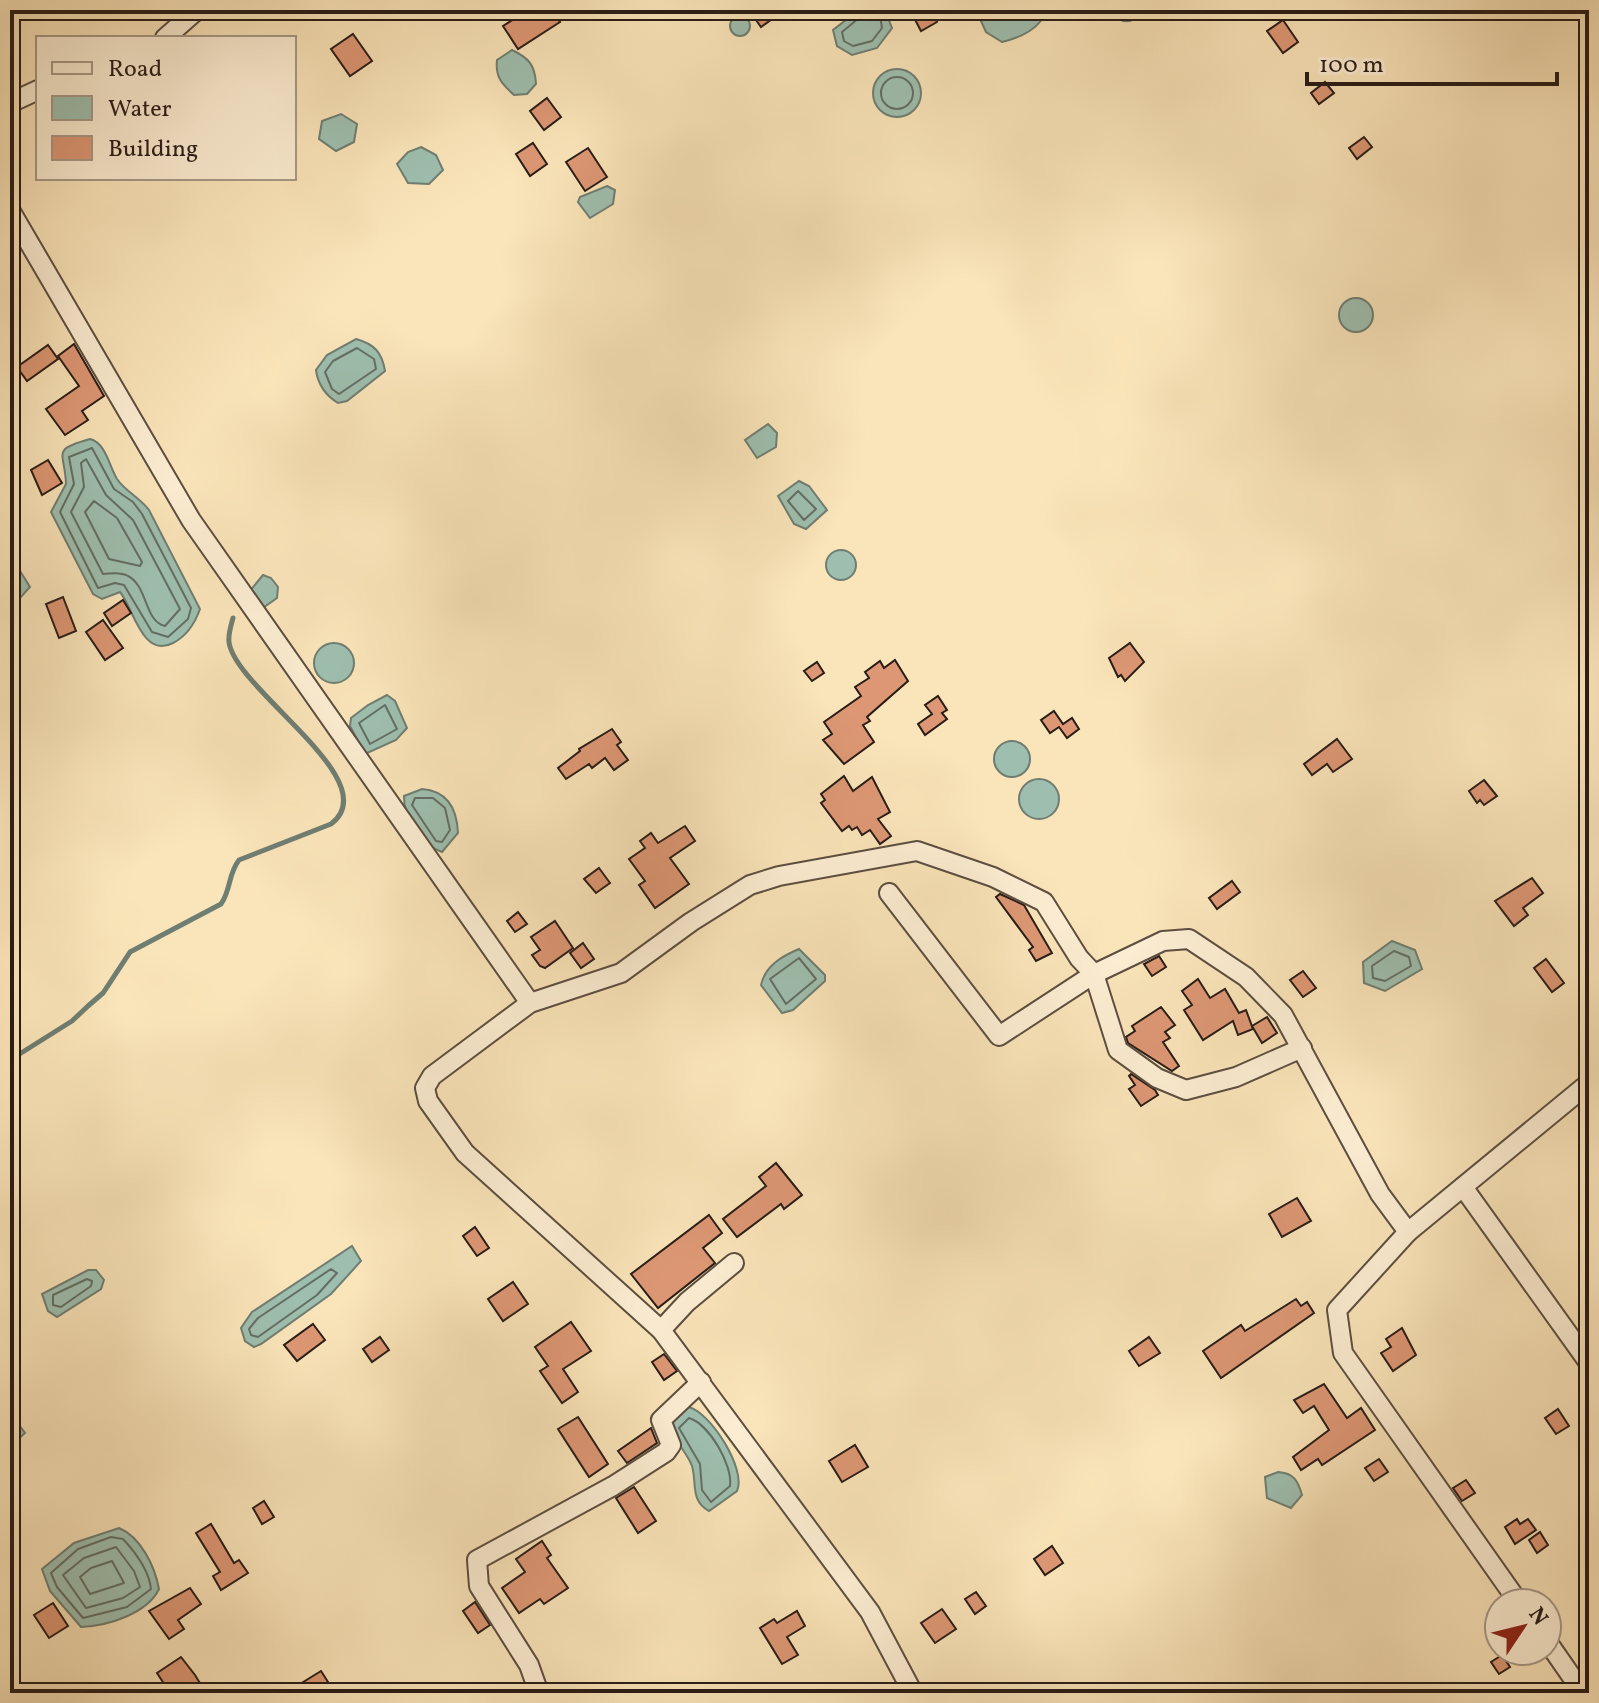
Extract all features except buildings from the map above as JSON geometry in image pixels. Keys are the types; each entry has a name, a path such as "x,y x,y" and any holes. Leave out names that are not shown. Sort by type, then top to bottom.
{"street":[{"path":"167,36 197,10"},
{"path":"10,103 36,91"},
{"path":"10,210 191,520 530,1003"},
{"path":"913,1693 870,1612 661,1330 465,1153 428,1101 425,1088 432,1076 530,1003 621,973 691,922 750,885 779,876 917,851 993,877 1044,902 1079,958 1094,974 1118,1050 1157,1078 1186,1090 1236,1077 1302,1048"},
{"path":"889,893 999,1036 1094,974 1163,941 1189,939 1216,954 1246,977 1283,1015 1380,1194 1408,1232"},
{"path":"1508,1587 1343,1353 1337,1310 1408,1232 1589,1083"},
{"path":"1463,1187 1589,1363"},
{"path":"661,1330 687,1302 734,1263"},
{"path":"539,1693 529,1665 479,1586 477,1560 613,1486 666,1452 671,1445 661,1420 701,1382"},
{"path":"1563,1664 1583,1693"}],"water":[{"path":"859,10 885,10 892,28 877,48 852,55 837,46 833,30"},
{"path":"976,10 1045,10 1035,27 1002,42 986,32"},
{"path":"1107,10 1146,10 1131,21 1122,21"},
{"path":"740,16 747,19 750,26 747,33 740,36 733,33 730,26 733,19"},
{"path":"512,50 527,59 534,72 536,84 527,94 514,95 498,76 497,60"},
{"path":"897,69 914,76 921,93 914,110 897,117 880,110 873,93 880,76"},
{"path":"341,114 357,124 354,142 336,151 319,139 322,121"},
{"path":"421,147 436,155 443,170 429,184 408,183 397,164 408,152"},
{"path":"607,186 615,190 613,204 590,218 578,202 580,197"},
{"path":"1356,298 1368,303 1373,315 1368,327 1356,332 1344,327 1339,315 1344,303"},
{"path":"356,339 376,350 385,371 347,401 338,403 323,389 316,370 327,355"},
{"path":"768,424 777,433 776,447 757,458 745,440"},
{"path":"90,439 100,445 120,483 149,510 200,609 190,629 173,643 162,646 146,638 120,592 102,599 93,594 51,512 66,484 65,450"},
{"path":"799,481 809,486 827,510 806,529 794,524 778,496"},
{"path":"841,550 852,554 856,565 852,576 841,580 830,576 826,565 830,554"},
{"path":"20,571 30,587 21,597 10,601 10,575"},
{"path":"263,575 271,578 278,587 277,598 260,610 249,592"},
{"path":"334,643 348,649 354,663 348,677 334,683 320,677 314,663 320,649"},
{"path":"387,695 395,701 407,728 396,740 365,754 350,726 351,718"},
{"path":"1012,741 1025,746 1030,759 1025,772 1012,777 999,772 994,759 999,746"},
{"path":"1039,779 1053,785 1059,799 1053,813 1039,819 1025,813 1019,799 1025,785"},
{"path":"422,789 438,793 453,809 458,833 442,852 421,837 407,812 404,796"},
{"path":"1392,941 1415,950 1422,969 1385,991 1364,983 1363,962"},
{"path":"799,949 825,975 825,981 793,1010 782,1013 761,985 766,972 775,962"},
{"path":"352,1246 361,1261 331,1294 261,1344 254,1347 245,1341 241,1328 252,1312"},
{"path":"88,1270 96,1270 104,1280 101,1289 57,1317 48,1311 42,1294"},
{"path":"688,1407 697,1411 716,1430 737,1470 737,1491 709,1511 699,1502 690,1460 673,1431 673,1420"},
{"path":"10,1413 25,1433 10,1447"},
{"path":"1278,1472 1292,1476 1302,1495 1291,1508 1267,1498 1265,1477"},
{"path":"119,1528 134,1538 146,1554 159,1589 136,1612 102,1624 81,1627 50,1591 42,1569 74,1543"}],"waterway":[{"path":"10,1060 72,1021 103,993 130,952 221,904 239,860 331,824 343,806 340,784 325,760 237,662 229,642 233,618"}]}
